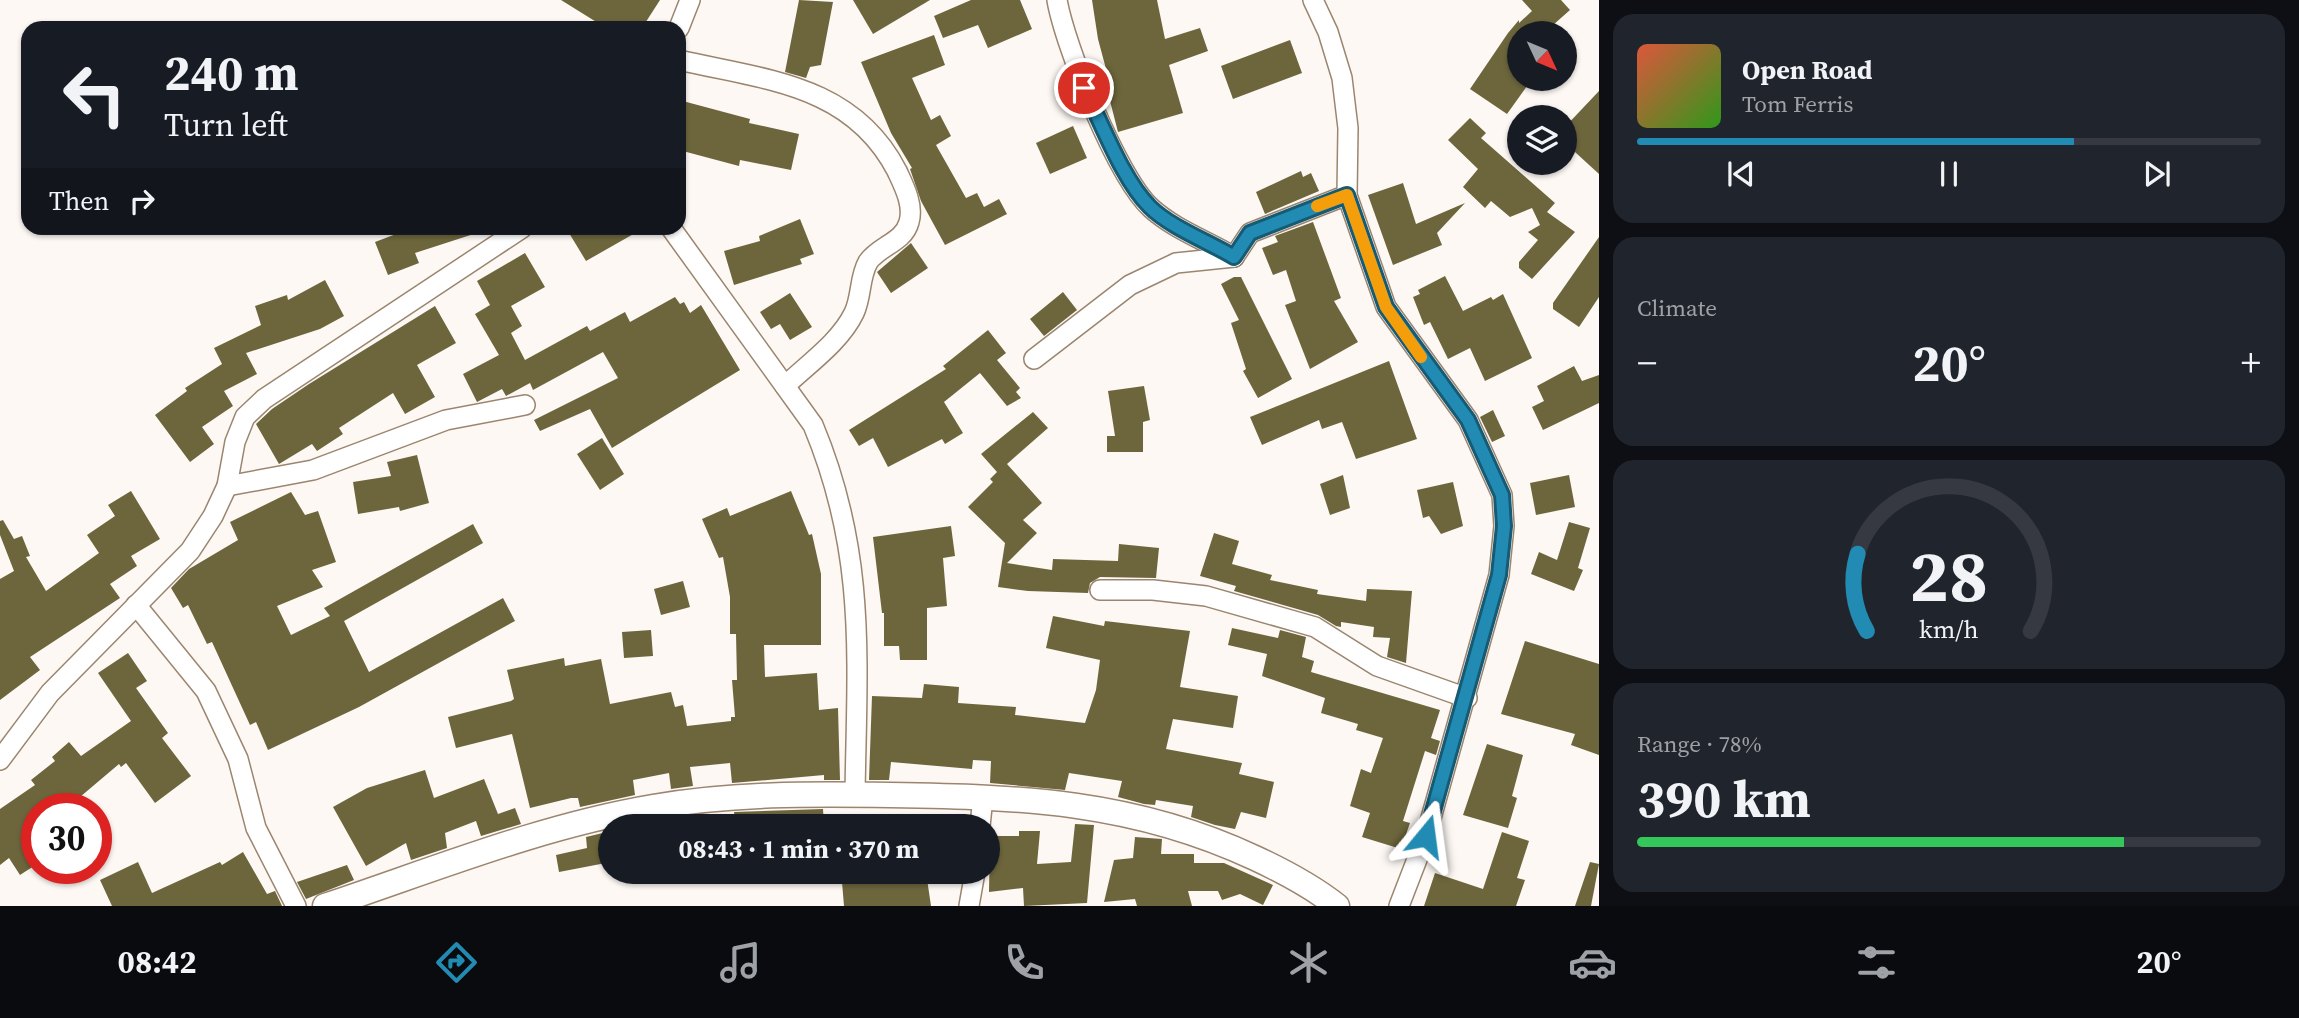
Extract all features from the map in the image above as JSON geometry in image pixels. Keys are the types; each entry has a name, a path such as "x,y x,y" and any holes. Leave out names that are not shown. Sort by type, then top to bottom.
{"street":[{"path":"681,21 690,0"},
{"path":"1057,0 1062,27 1084,88 1124,167 1149,206 1169,222 1234,257"},
{"path":"1313,0 1328,32 1342,78 1348,128 1347,195 1386,307 1468,420 1502,495 1504,526 1499,575 1467,698 1426,836 1399,906"},
{"path":"686,62 808,90 836,103 861,122 887,152 903,184 911,210 909,225 867,265 862,277 860,299 842,331 785,386"},
{"path":"1234,257 1250,233 1347,195"},
{"path":"0,760 50,693 190,551 214,516 227,486 236,442 245,417 264,399 511,235"},
{"path":"676,235 813,425 841,505 853,565 858,621 855,794"},
{"path":"1034,359 1130,285 1176,263 1234,257"},
{"path":"227,486 259,477 313,470 446,420 525,404"},
{"path":"1100,590 1153,590 1206,596 1315,627 1377,666 1467,698"},
{"path":"136,605 206,691 238,760 256,828 296,906"},
{"path":"325,906 537,835 652,807 755,794 983,797 1070,804 1158,820 1225,844 1281,870 1337,906"},
{"path":"981,814 983,797"},
{"path":"968,906 973,884"}],"building":[{"path":"561,0 660,0 646,21 595,21"},
{"path":"799,0 833,2 821,65 810,67 806,78 785,72"},
{"path":"853,0 930,0 873,34"},
{"path":"971,0 1020,0 1032,29 988,48 978,25 943,38 934,16"},
{"path":"1092,0 1157,0 1165,39 1200,28 1208,51 1169,65 1183,113 1118,132 1109,97 1113,95 1098,39"},
{"path":"1522,0 1561,0 1570,10 1558,21 1521,21 1532,11"},
{"path":"1507,34 1507,91 1524,91 1513,105 1507,105 1507,114 1470,89"},
{"path":"934,35 945,65 912,78 931,120 940,115 951,136 936,145 966,198 977,193 984,207 999,199 1007,214 945,245 921,201 910,169 912,168 891,133 861,62"},
{"path":"1290,40 1302,73 1233,99 1221,66"},
{"path":"1599,91 1599,174 1577,154 1577,114"},
{"path":"686,102 750,119 749,123 799,134 791,170 740,160 739,166 686,152"},
{"path":"1470,118 1486,133 1481,138 1507,161 1507,175 1523,175 1555,203 1547,212 1575,232 1532,279 1519,268 1519,262 1538,240 1528,232 1540,225 1532,208 1510,217 1491,201 1485,208 1463,187 1478,169 1448,140"},
{"path":"1073,126 1087,158 1050,174 1036,143"},
{"path":"1301,171 1303,177 1311,173 1319,191 1265,214 1256,192"},
{"path":"1403,183 1416,224 1465,203 1437,233 1442,245 1393,265 1368,195"},
{"path":"800,219 814,254 800,259 802,264 734,285 724,251 760,241 759,236"},
{"path":"1313,222 1341,298 1334,301 1358,342 1310,369 1285,305 1296,301 1286,270 1273,275 1262,248 1278,242 1275,236"},
{"path":"394,235 471,235 415,253 419,263 388,275 375,242"},
{"path":"570,235 632,235 586,261"},
{"path":"1599,237 1599,297 1579,327 1553,309 1553,303"},
{"path":"911,243 928,268 891,293 877,272"},
{"path":"525,253 545,287 511,306 522,326 511,333 525,360 587,326 590,331 625,312 630,322 675,297 680,304 684,302 690,313 701,305 740,370 612,448 590,409 540,431 534,420 618,378 603,352 533,390 530,383 506,396 502,389 477,402 463,374 499,355 475,314 490,305 477,281"},
{"path":"1445,276 1463,311 1503,294 1532,358 1485,381 1470,348 1448,359 1430,322 1424,325 1413,297 1420,294 1418,290"},
{"path":"1234,277 1241,277 1292,379 1258,398 1243,371 1246,369 1231,323 1239,320 1221,284"},
{"path":"325,280 344,316 320,329 246,353 257,374 224,391 233,406 202,427 214,444 190,462 155,415 187,391 185,388 222,364 214,348 261,325 255,306 287,295 288,300"},
{"path":"1063,292 1077,310 1044,336 1030,319"},
{"path":"790,293 812,327 790,340 780,324 771,329 760,312"},
{"path":"435,306 456,343 417,365 435,397 405,414 393,393 339,428 343,434 317,451 312,444 279,464 256,424 272,409 309,384"},
{"path":"988,330 1006,353 997,360 1020,388 1016,392 1021,398 1007,406 980,373 944,402 963,433 945,444 942,439 888,467 873,438 859,446 849,430 946,369 943,366"},
{"path":"1389,361 1417,439 1356,459 1342,422 1322,429 1319,420 1262,445 1250,417"},
{"path":"1574,366 1582,381 1599,375 1599,403 1543,430 1532,407 1544,401 1537,386"},
{"path":"1144,386 1150,420 1143,422 1143,452 1107,452 1107,436 1115,436 1108,391"},
{"path":"1493,410 1505,436 1492,442 1480,417"},
{"path":"1033,412 1048,428 1007,464 1042,503 1023,520 1037,533 1007,563 1052,570 1053,559 1118,561 1119,544 1159,548 1156,578 1100,577 1090,583 1088,593 998,587 1005,543 968,507 993,482 990,479 997,472 981,454"},
{"path":"602,438 624,474 600,490 577,454"},
{"path":"417,455 429,503 400,511 399,507 358,514 353,482 391,476 387,462"},
{"path":"1343,475 1350,508 1330,515 1320,484"},
{"path":"1569,475 1575,507 1536,515 1530,483"},
{"path":"1453,482 1463,526 1441,534 1429,516 1423,518 1417,490"},
{"path":"131,491 160,539 131,556 137,566 110,584 120,598 30,657 40,670 0,700 0,579 14,571 0,535 0,521 3,520 14,539 22,536 30,556 26,557 46,591 99,553 87,535 115,516 108,505"},
{"path":"791,491 809,535 812,534 821,574 821,645 764,645 765,677 817,673 819,710 838,708 840,780 824,780 824,775 732,783 730,763 690,767 693,786 671,789 669,773 633,780 635,795 580,807 578,798 571,798 530,808 512,734 456,748 448,717 514,699 507,670 564,658 565,666 601,659 610,704 671,692 675,707 683,705 687,726 731,721 731,717 735,717 732,680 737,680 736,634 730,634 730,597 723,557 719,558 702,519 727,508 730,516"},
{"path":"291,492 305,515 318,511 336,562 312,570 323,587 277,606 291,635 330,616 324,608 473,524 483,543 344,621 369,672 503,598 515,621 359,707 268,750 256,722 250,725 212,642 207,644 188,605 183,608 171,588 189,569 238,540 230,522"},
{"path":"1569,522 1590,528 1578,568 1583,570 1574,591 1531,574 1539,552 1557,560"},
{"path":"951,526 955,556 943,558 947,606 927,608 927,660 900,660 899,646 884,646 884,613 873,537"},
{"path":"1214,533 1239,541 1232,564 1272,575 1270,580 1318,590 1317,594 1366,601 1367,589 1412,591 1406,663 1387,657 1390,638 1373,637 1374,627 1341,622 1341,627 1336,626 1318,615 1234,591 1236,586 1200,576"},
{"path":"683,581 690,607 661,615 654,589"},
{"path":"1053,616 1104,626 1105,621 1190,631 1180,687 1238,696 1233,728 1173,719 1166,749 1242,763 1239,774 1274,782 1266,818 1241,812 1235,829 1215,825 1191,817 1193,806 1156,800 1155,805 1144,804 1118,797 1122,781 1069,773 1065,790 990,783 991,761 973,760 972,769 891,762 889,780 869,780 872,696 922,698 924,684 959,687 958,703 1016,707 1015,715 1085,723 1096,690 1100,660 1046,648"},
{"path":"1232,628 1278,638 1280,630 1306,637 1302,657 1314,661 1311,672 1440,710 1431,738 1440,741 1436,755 1425,751 1403,821 1410,823 1401,849 1362,837 1370,813 1350,806 1361,769 1371,773 1383,738 1356,730 1358,724 1321,713 1325,698 1262,676 1267,654 1228,645"},
{"path":"651,630 653,656 624,658 622,632"},
{"path":"1525,641 1599,664 1599,755 1571,745 1575,734 1501,714"},
{"path":"128,653 147,681 136,688 168,733 162,738 191,776 155,803 126,763 121,767 119,764 85,793 23,793 35,785 31,780 55,761 52,757 69,742 81,756 131,721 98,673"},
{"path":"1487,744 1523,755 1512,796 1517,798 1508,828 1463,815"},
{"path":"425,770 434,798 484,779 498,814 515,808 521,824 481,836 476,821 445,833 447,848 411,860 406,843 366,866 333,807 367,788"},
{"path":"21,795 20,875 9,858 0,865 0,809"},
{"path":"823,809 823,814 734,814"},
{"path":"1075,824 1094,825 1087,903 1024,906 1023,888 989,892 989,884 1000,884 1000,836 1019,836 1019,831 1040,831 1037,864 1071,862"},
{"path":"1502,832 1529,841 1517,878 1525,880 1516,906 1424,906 1435,873 1483,889"},
{"path":"598,834 598,864 559,872 556,855 587,848 586,837"},
{"path":"1135,837 1162,839 1161,854 1194,854 1194,863 1224,863 1273,885 1263,905 1240,894 1222,900 1218,891 1188,891 1192,906 1137,906 1135,899 1104,902 1114,860 1133,858"},
{"path":"243,852 267,894 275,891 282,906 112,906 102,884 112,884 112,874 138,862 152,893 220,862 222,865"},
{"path":"1590,862 1599,864 1591,906 1575,906"},
{"path":"347,865 354,880 306,899 297,882"},
{"path":"842,884 928,884 931,906 844,906"}],"slow traffic":[{"path":"1317,206 1347,195 1386,307 1421,357"}],"route":[{"path":"1084,88 1124,167 1149,206 1169,222 1234,257 1250,233 1347,195 1386,307 1468,420 1490,463 1502,495 1504,526 1499,575 1467,698 1426,836"}]}
